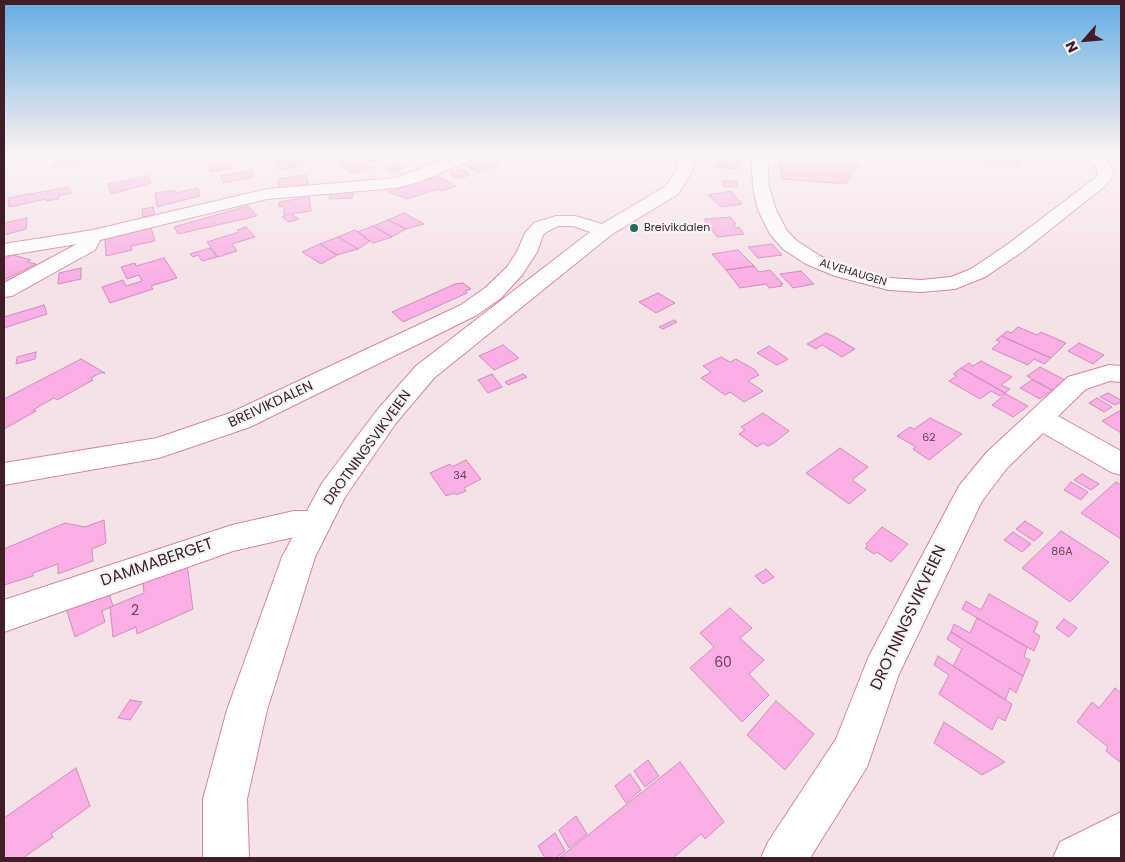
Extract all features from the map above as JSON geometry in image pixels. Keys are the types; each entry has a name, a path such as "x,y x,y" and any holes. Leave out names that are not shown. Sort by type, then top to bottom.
{"street":[{"path":"4,250 92,236 270,194"},
{"name":"DROTNINGSVIKVEIEN","path":"226,858 225,800 233,759 269,638 299,557 314,524 334,491 387,416 424,372 604,231 665,194"},
{"name":"ALVEHAUGEN","path":"762,194 767,210 780,234 790,245 813,260 842,272 889,284 921,286 955,283 978,273 1015,248 1084,194"},
{"name":"BREIVIKDALEN","path":"4,474 159,448 240,420 469,310 493,292 515,271 527,252 534,233 541,227 556,221 575,221 604,231"},
{"path":"4,291 88,246 92,236"},
{"name":"DROTNINGSVIKVEIEN","path":"784,858 852,752 882,669 970,494 997,460 1076,383 1109,373 1121,374"},
{"path":"1041,419 1121,464"},
{"name":"DAMMABERGET","path":"4,616 232,538 294,524 314,524"},
{"path":"1076,858 1121,835"}],"building":[{"path":"29,194 66,194 58,196 59,199 46,201 46,199 9,207 8,198"},
{"path":"155,194 200,194 200,196 157,207"},
{"path":"330,194 353,194 352,198 329,199"},
{"path":"395,194 422,194 407,199"},
{"path":"734,194 742,204 721,207 708,195"},
{"path":"309,197 311,211 291,214 299,219 289,222 282,217 289,214 284,215 284,206 279,207 279,202"},
{"path":"248,206 257,216 178,234 174,227"},
{"path":"153,207 155,215 143,217 142,209"},
{"path":"404,213 424,224 406,229 388,220"},
{"path":"730,217 736,224 733,224 736,228 739,227 744,234 717,237 704,219"},
{"path":"27,218 26,229 4,235 4,223"},
{"path":"388,220 406,229 392,237 373,226"},
{"path":"373,226 392,237 373,243 357,232"},
{"path":"246,227 255,237 232,244 237,251 218,257 207,242 239,232 237,230"},
{"path":"151,228 155,241 131,246 132,250 106,256 105,239"},
{"path":"355,230 370,241 358,249 338,237"},
{"path":"338,237 358,249 337,255 320,244"},
{"path":"320,244 337,255 321,264 302,252"},
{"path":"772,244 782,255 758,258 748,247"},
{"path":"210,248 217,257 202,261 198,255 193,257 190,254"},
{"path":"738,250 754,266 726,270 712,254"},
{"path":"13,255 31,260 27,262 36,264 4,280 4,259"},
{"path":"164,258 177,278 151,286 153,289 110,303 102,287 123,280 126,286 142,281 139,275 127,279 121,267 135,263 136,266"},
{"path":"754,266 759,272 770,270 783,284 780,284 782,286 769,288 766,284 740,288 726,270"},
{"path":"81,268 81,279 58,284 59,273"},
{"path":"801,271 814,284 793,288 780,274"},
{"path":"463,283 471,289 465,291 467,293 403,322 392,312 455,284"},
{"path":"658,293 675,303 656,313 639,302"},
{"path":"44,305 47,314 4,328 4,317"},
{"path":"674,320 677,322 663,329 659,327"},
{"path":"1018,327 1037,335 1041,332 1066,343 1051,358 1001,336 1007,331 1011,333"},
{"path":"826,333 855,349 842,357 822,345 816,349 807,344"},
{"path":"1001,336 1051,358 1044,364 1034,359 1028,365 992,349 1000,342 996,340"},
{"path":"1079,343 1104,355 1093,364 1068,351"},
{"path":"503,345 519,358 494,370 479,356"},
{"path":"769,346 788,359 777,365 757,353"},
{"path":"36,352 35,359 16,364 17,357"},
{"path":"721,357 730,362 736,359 755,370 759,375 748,381 763,391 744,402 730,392 725,395 701,378 711,372 703,366"},
{"path":"81,359 105,373 100,373 91,378 93,380 57,400 54,398 33,410 36,411 4,429 4,399"},
{"path":"981,361 1012,377 1001,385 1010,389 1005,393 961,368 969,363 973,366"},
{"path":"1040,367 1065,380 1052,390 1027,376"},
{"path":"961,368 1005,393 1000,396 991,391 980,399 949,381 957,376 953,374"},
{"path":"492,374 502,387 488,393 478,380"},
{"path":"523,374 527,377 508,385 505,382"},
{"path":"1032,380 1052,390 1040,399 1020,388"},
{"path":"1108,393 1121,400 1121,402 1115,405 1100,397"},
{"path":"1006,394 1028,406 1013,417 992,405"},
{"path":"1097,398 1112,407 1104,412 1089,403"},
{"path":"1121,410 1121,433 1102,421"},
{"path":"763,413 789,431 768,446 763,443 757,447 739,434 745,430 741,427"},
{"path":"930,418 962,434 929,460 913,449 916,447 897,436 910,427 914,429"},
{"path":"840,448 868,467 852,480 866,490 849,504 806,473"},
{"path":"466,460 481,479 464,488 466,491 446,496 430,473 450,464 452,467"},
{"path":"1082,474 1099,484 1091,490 1074,480"},
{"path":"1071,482 1088,492 1081,500 1064,490"},
{"path":"1116,482 1121,485 1121,539 1081,513"},
{"path":"104,520 106,543 92,549 93,561 58,574 58,564 33,573 33,576 4,585 4,549 65,523 85,527"},
{"path":"1025,521 1043,533 1034,541 1016,529"},
{"path":"882,527 908,544 891,562 877,552 874,554 865,548 868,546 866,544"},
{"path":"1061,531 1109,562 1070,602 1022,568"},
{"path":"1013,532 1031,544 1022,552 1004,540"},
{"path":"187,564 193,609 137,634 136,627 113,637 110,607 144,593 143,582"},
{"path":"766,569 774,577 763,584 755,576"},
{"path":"106,584 113,606 102,611 105,622 75,637 65,605"},
{"path":"989,594 1038,622 1034,632 1040,636 1034,651 962,609 966,601 981,610"},
{"path":"730,608 752,628 740,638 764,660 749,674 769,695 742,722 690,668 714,647 700,633"},
{"path":"977,618 1027,647 1024,657 1030,660 1023,676 951,632 954,624 970,633"},
{"path":"1064,619 1077,628 1069,637 1056,628"},
{"path":"951,632 1023,676 1016,693 1010,688 1005,700 953,666 962,649 947,639"},
{"path":"938,656 1012,704 1005,721 998,717 992,730 939,694 949,675 934,665"},
{"path":"1115,688 1121,693 1121,763 1106,751 1108,747 1077,722 1092,702 1099,708"},
{"path":"130,700 142,702 130,720 118,718"},
{"path":"776,701 814,734 785,770 747,735"},
{"path":"944,722 1005,762 982,775 934,743"},
{"path":"648,760 659,776 645,787 634,771"},
{"path":"680,762 724,822 705,839 701,834 673,858 559,858"},
{"path":"76,768 90,806 51,834 53,837 23,858 4,858 4,818"},
{"path":"630,774 641,790 626,803 615,786"},
{"path":"576,816 587,834 569,848 559,830"},
{"path":"555,833 565,851 556,858 545,858 538,846"}],"place":[{"name":"Breivikdalen","path":"634,228"}]}
